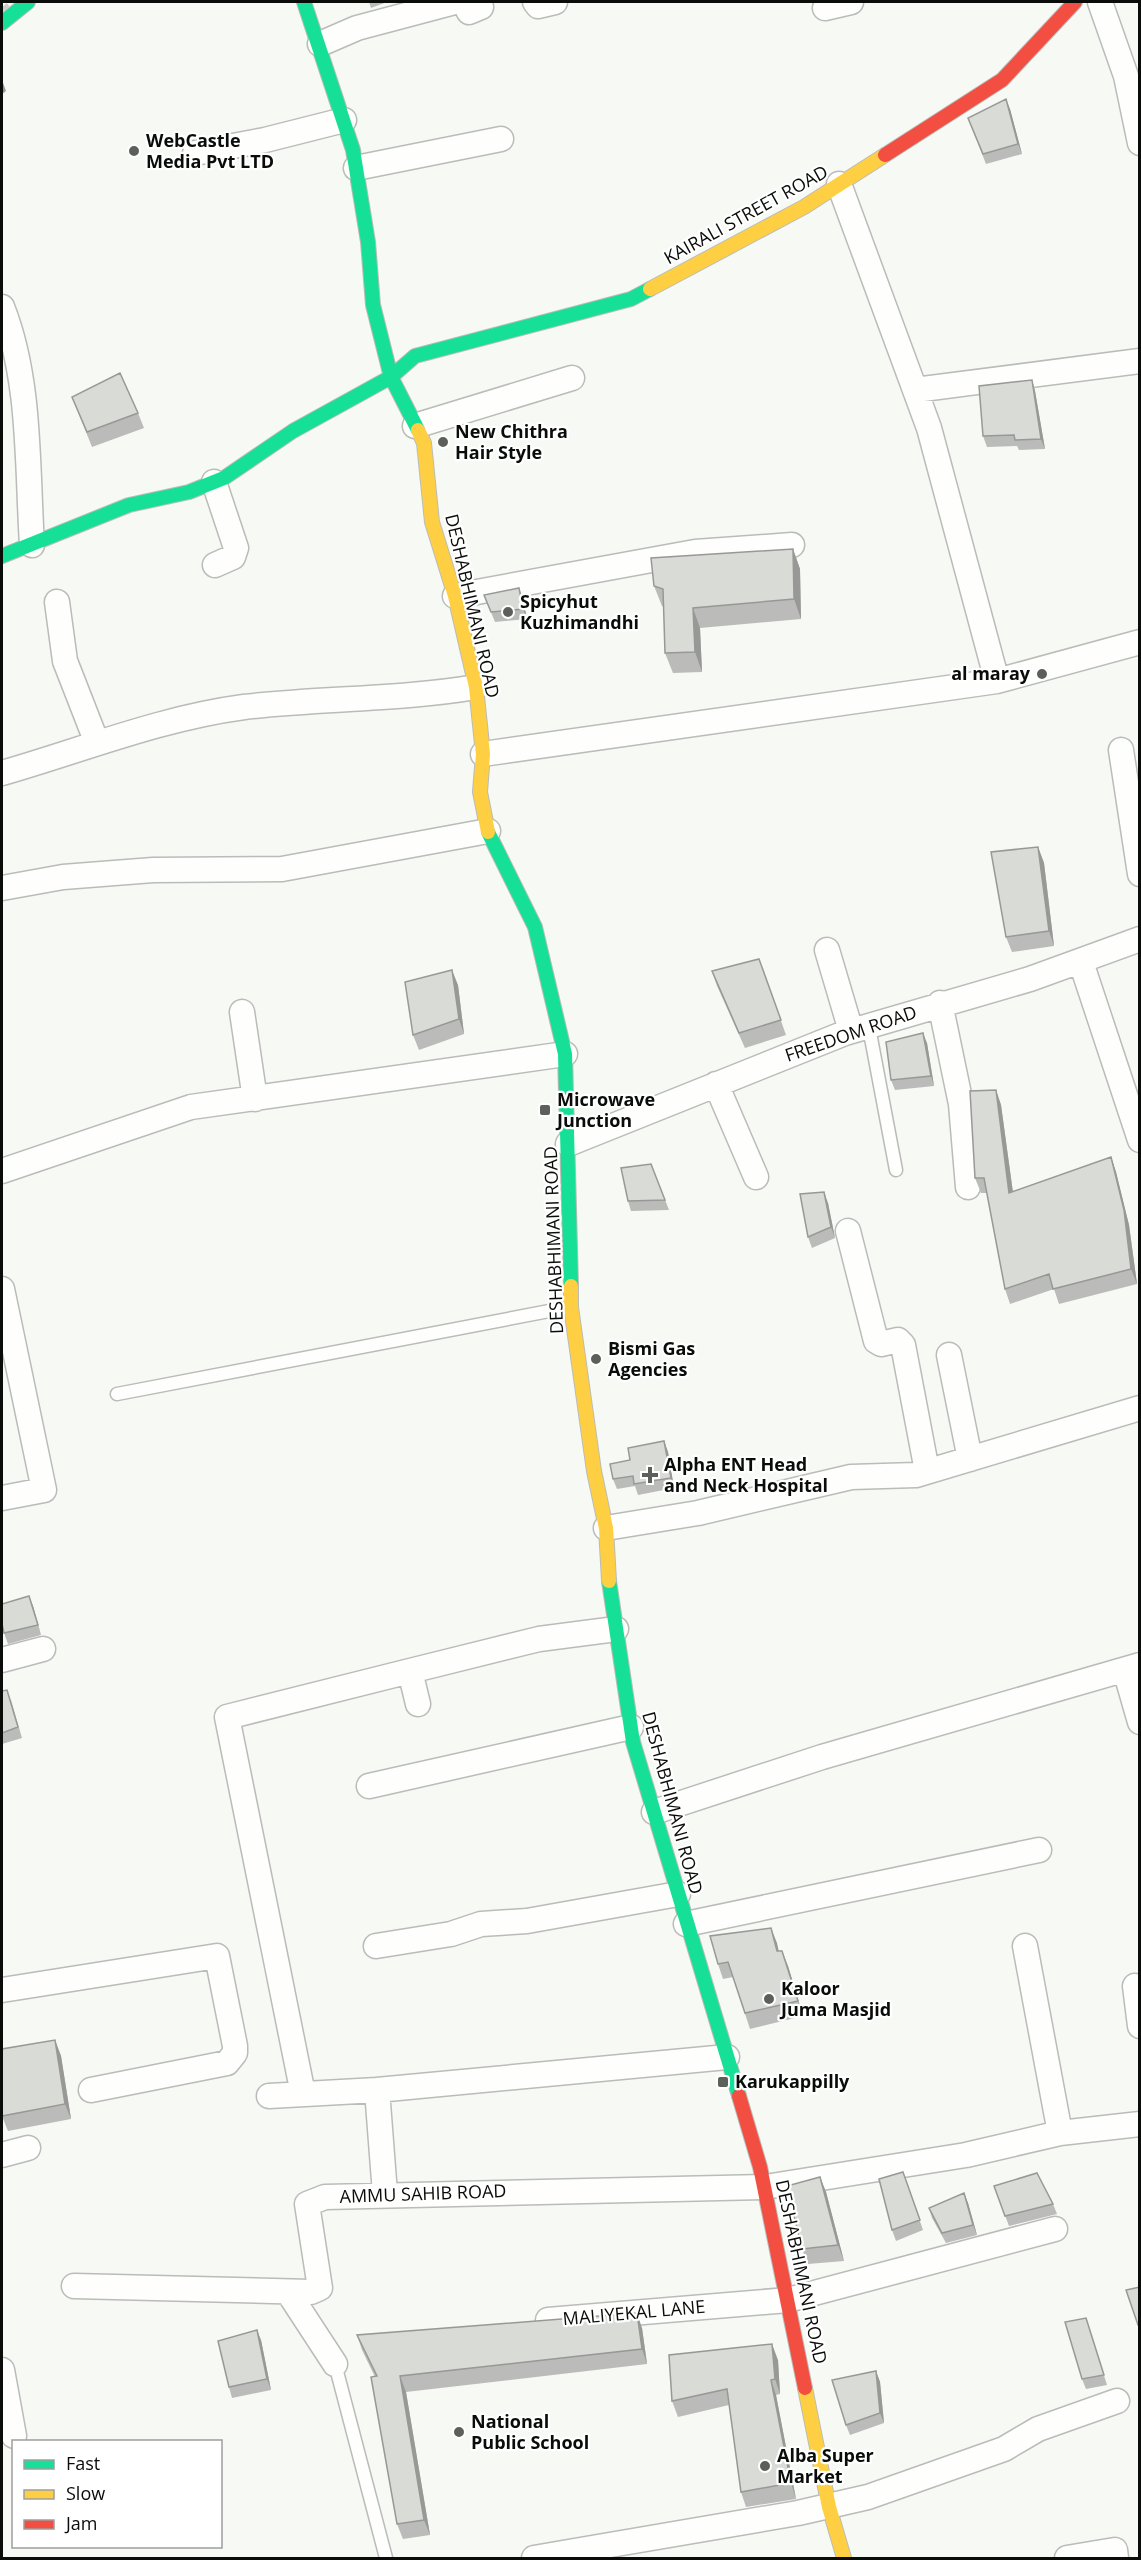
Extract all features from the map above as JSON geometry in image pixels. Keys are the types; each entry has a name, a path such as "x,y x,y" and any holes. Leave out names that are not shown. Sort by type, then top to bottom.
{"street":[{"path":"2,23 28,2"},
{"name":"DESHABHIMANI ROAD","path":"304,2 344,120 356,168 368,242 372,305 391,377 424,443 432,522 455,596 476,687 483,754 480,792 488,831 535,927 566,1054 571,1307 594,1471 606,1528 607,1570 631,1727 686,1924 765,2187 829,2507 844,2559"},
{"path":"320,44 357,28 455,2"},
{"path":"535,2 538,6 555,2"},
{"path":"825,8 851,2"},
{"name":"KAIRALI STREET ROAD","path":"2,556 129,505 189,492 224,478 294,431 391,377 415,356 460,342 552,321 631,299 804,207 1002,80 1076,2"},
{"path":"1100,2 1126,76 1140,143"},
{"path":"195,153 265,140 344,120"},
{"path":"356,168 501,139"},
{"path":"839,184 929,428 997,681"},
{"path":"2,307 12,334 23,404 32,545"},
{"path":"915,390 1140,361"},
{"path":"416,426 572,378"},
{"path":"214,482 236,548 233,557 215,565"},
{"path":"455,596 695,552 792,545"},
{"path":"57,602 65,661 97,743"},
{"path":"483,754 997,681 1140,642"},
{"path":"2,773 171,722 242,708 436,693 476,687"},
{"path":"1121,750 1140,874"},
{"path":"2,888 63,877 153,870 282,869 488,831"},
{"name":"FREEDOM ROAD","path":"568,1144 856,1029 1030,979 1140,939"},
{"path":"827,950 856,1029"},
{"path":"1081,962 1140,1140"},
{"path":"940,1003 960,1104 968,1187"},
{"path":"242,1012 255,1099"},
{"path":"2,1171 190,1107 566,1054"},
{"path":"716,1084 756,1177"},
{"path":"848,1231 876,1341 881,1344 898,1340 903,1345 927,1471"},
{"path":"2,1289 5,1326 44,1490 2,1498"},
{"path":"949,1355 970,1459"},
{"path":"606,1528 698,1513 851,1477 916,1475 1140,1408"},
{"path":"303,2094 227,1717 539,1639 616,1629"},
{"path":"2,1660 43,1649"},
{"path":"654,1812 822,1756 1132,1667 1140,1722"},
{"path":"410,1671 418,1704"},
{"path":"369,1786 631,1727"},
{"path":"686,1924 1039,1850"},
{"path":"376,1946 451,1934 482,1924 526,1921 678,1894"},
{"path":"1025,1946 1059,2133"},
{"path":"2,1990 217,1956 235,2046 235,2054 227,2063 91,2090"},
{"path":"1135,1986 1140,2026"},
{"path":"269,2096 490,2082 727,2057"},
{"path":"377,2090 385,2194"},
{"name":"AMMU SAHIB ROAD","path":"74,2286 311,2292 320,2288 307,2204 325,2197 385,2194 639,2192 765,2187 966,2155 1059,2133 1140,2124"},
{"path":"2,2155 28,2148"},
{"name":"MALIYEKAL LANE","path":"527,2322 788,2300 1055,2229"},
{"path":"288,2292 335,2364"},
{"path":"2,2370 14,2436"},
{"path":"534,2559 829,2507 868,2497 1004,2449 1038,2429 1117,2401"},
{"path":"1067,2559 1115,2550 1116,2559"}],"lane":[{"path":"856,1029 871,1038 896,1170"},
{"path":"117,1394 571,1307"},
{"path":"335,2364 386,2559"}],"building":[{"path":"1006,99 1018,144 983,154 968,118"},
{"path":"120,373 138,413 87,432 72,397"},
{"path":"1032,380 1041,439 1015,440 1014,435 983,436 979,386"},
{"path":"793,549 794,599 693,608 695,652 665,653 663,589 654,586 651,558"},
{"path":"519,588 523,609 491,612 484,595"},
{"path":"1038,847 1049,931 1006,937 991,852"},
{"path":"759,959 781,1020 739,1033 712,971"},
{"path":"452,970 459,1019 413,1035 405,982"},
{"path":"923,1033 931,1076 891,1080 886,1042"},
{"path":"996,1090 1009,1193 1111,1157 1124,1210 1131,1269 1053,1289 1049,1274 1005,1289 984,1178 975,1178 970,1091"},
{"path":"651,1164 665,1200 628,1201 621,1168"},
{"path":"824,1192 831,1227 808,1237 800,1194"},
{"path":"664,1441 671,1478 634,1484 633,1476 613,1479 610,1464 630,1460 628,1448"},
{"path":"29,1596 38,1625 4,1633 2,1604"},
{"path":"7,1690 18,1727 2,1733 2,1691"},
{"name":"Kaloor Juma Masjid","path":"771,1928 777,1951 782,1951 798,2001 745,2013 728,1962 718,1964 710,1936"},
{"path":"55,2040 65,2104 2,2116 2,2049"},
{"path":"903,2172 920,2220 892,2230 879,2179"},
{"path":"1037,2173 1053,2204 1005,2216 994,2186"},
{"path":"820,2177 838,2245 802,2249 787,2186"},
{"path":"964,2193 973,2225 942,2233 929,2208"},
{"path":"1140,2287 1140,2324 1138,2325 1126,2290"},
{"path":"637,2313 642,2349 400,2376 424,2520 397,2524 371,2377 377,2376 357,2335"},
{"path":"1086,2318 1104,2375 1082,2379 1065,2322"},
{"path":"257,2330 267,2379 229,2387 218,2341"},
{"path":"772,2344 775,2379 771,2380 791,2483 741,2492 727,2389 672,2401 669,2355"},
{"path":"876,2371 880,2413 846,2425 832,2380"}],"railway":[{"path":"2,10 12,2"}],"traffic: fast":[{"path":"2,23 28,2"},
{"path":"304,2 353,150 368,242 373,305 391,377 418,430"},
{"path":"2,556 129,505 189,492 224,478 293,431 391,377 415,356 631,299 650,289"},
{"path":"488,832 535,927 565,1054 571,1286"},
{"path":"609,1581 633,1742 739,2096"}],"traffic: slow":[{"path":"650,289 804,207 885,155"},
{"path":"418,430 424,443 432,522 455,596 476,687 483,754 480,792 488,832"},
{"path":"571,1286 571,1307 594,1471 606,1528 609,1581"},
{"path":"805,2388 829,2507 844,2558"}],"traffic: jam":[{"path":"885,155 1002,80 1075,2"},
{"path":"739,2096 760,2167 805,2388"}],"place":[{"name":"WebCastle Media Pvt LTD","path":"134,151"},
{"name":"New Chithra Hair Style","path":"443,442"},
{"name":"Spicyhut Kuzhimandhi","path":"508,612"},
{"name":"al maray","path":"1042,674"},
{"name":"Microwave Junction","path":"545,1110"},
{"name":"Bismi Gas Agencies","path":"596,1359"},
{"name":"Alpha ENT Head and Neck Hospital","path":"650,1475"},
{"name":"Kaloor Juma Masjid","path":"769,1999"},
{"name":"Karukappilly","path":"723,2082"},
{"name":"National Public School","path":"459,2432"},
{"name":"Alba Super Market","path":"765,2466"}]}
